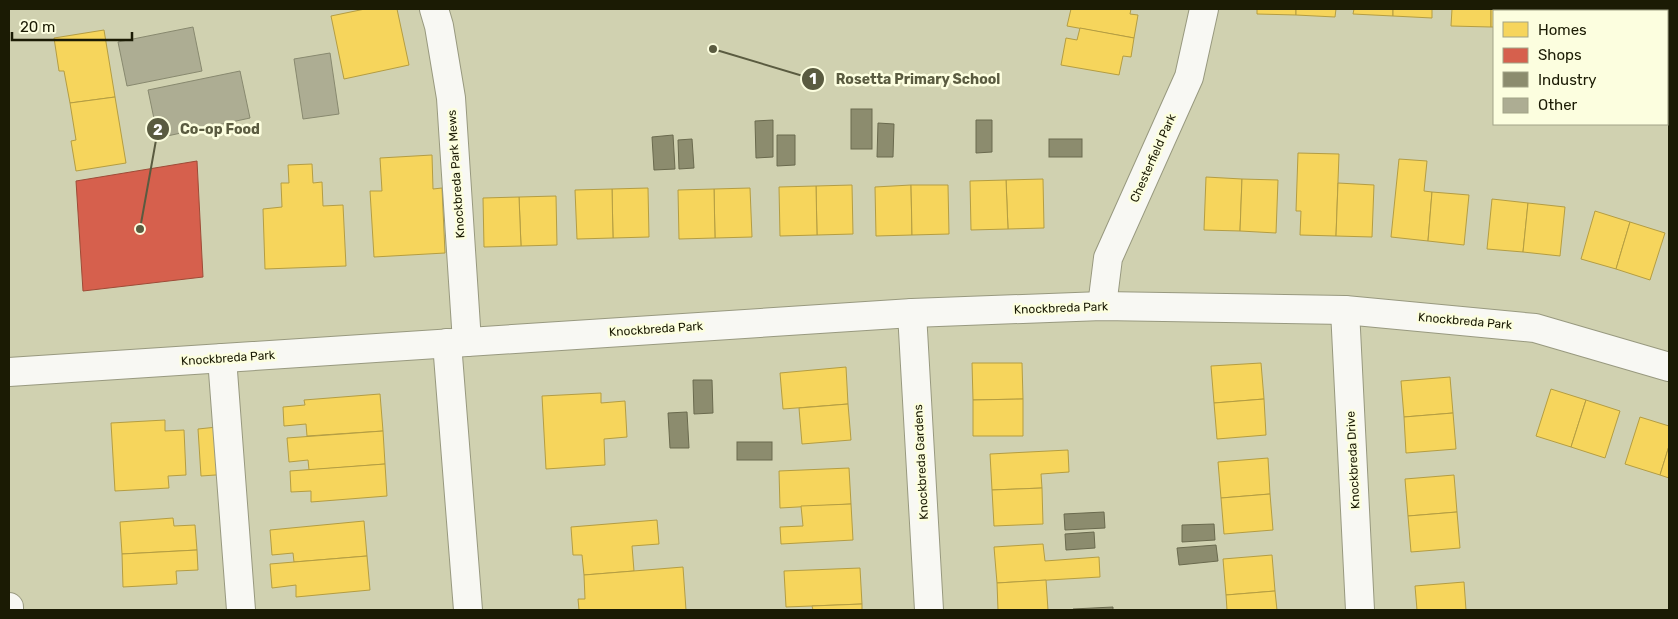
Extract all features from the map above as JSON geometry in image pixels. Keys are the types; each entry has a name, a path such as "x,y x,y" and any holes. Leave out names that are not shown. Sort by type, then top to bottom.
{"street":[{"name":"Knockbreda Park Mews","path":"434,9 439,26 451,98 457,342"},
{"name":"Chesterfield Park","path":"1102,306 1108,258 1188,76 1204,9"},
{"name":"Knockbreda Park","path":"9,372 912,313 1102,306 1345,310 1535,328 1669,367"},
{"name":"Knockbreda Drive","path":"1345,310 1360,610"},
{"name":"Knockbreda Gardens","path":"912,313 930,610"},
{"path":"457,342 468,610"},
{"path":"222,358 241,610"}],"building: Homes":[{"path":"365,9 397,9 409,65 344,79 331,16"},
{"path":"1071,9 1131,9 1130,14 1138,15 1134,38 1067,26"},
{"path":"1257,9 1296,9 1296,15 1257,14"},
{"path":"1296,9 1336,9 1335,17 1296,15"},
{"path":"1354,9 1393,9 1393,16 1353,14"},
{"path":"1393,9 1432,9 1432,18 1393,16"},
{"path":"1452,9 1491,9 1491,27 1451,26"},
{"path":"1491,9 1531,9 1493,10 1493,27 1491,27"},
{"path":"1547,9 1587,9 1587,10"},
{"path":"1587,9 1626,9 1626,10"},
{"path":"1669,9 1669,54 1668,10 1650,10"},
{"path":"1080,28 1134,38 1131,57 1123,56 1119,75 1061,65 1066,38 1077,40"},
{"path":"104,30 115,97 70,103 64,71 59,71 54,38"},
{"path":"115,97 126,163 76,171 71,141 76,140 70,103"},
{"path":"1298,153 1339,154 1336,236 1300,235 1301,211 1296,211"},
{"path":"432,155 433,189 442,188 445,253 374,257 370,191 382,191 380,158"},
{"path":"1399,159 1427,161 1424,191 1432,192 1428,241 1391,237"},
{"path":"312,164 313,183 322,182 323,206 343,205 346,266 265,269 263,209 282,207 281,183 289,183 288,165"},
{"path":"1206,177 1242,179 1240,231 1204,230"},
{"path":"1043,179 1044,228 1008,229 1006,180"},
{"path":"1242,179 1278,180 1276,233 1240,231"},
{"path":"1006,180 1008,229 971,230 970,181"},
{"path":"1338,183 1374,185 1372,237 1336,236"},
{"path":"852,185 853,234 817,235 816,186"},
{"path":"911,185 912,235 876,236 875,187"},
{"path":"911,185 948,185 949,234 912,235"},
{"path":"816,186 817,235 780,236 779,187"},
{"path":"648,188 649,237 613,238 612,189"},
{"path":"750,188 752,237 715,238 714,189"},
{"path":"612,189 613,238 577,239 575,190"},
{"path":"714,189 715,238 679,239 678,190"},
{"path":"1432,192 1469,195 1464,245 1428,241"},
{"path":"556,196 557,245 521,246 519,197"},
{"path":"519,197 521,246 484,247 483,198"},
{"path":"1492,199 1528,203 1523,252 1487,249"},
{"path":"1528,203 1565,207 1560,256 1523,252"},
{"path":"1595,211 1630,222 1616,269 1581,259"},
{"path":"1630,222 1665,233 1650,280 1616,269"},
{"path":"972,363 1022,363 1023,399 973,400"},
{"path":"1261,363 1264,399 1214,403 1211,366"},
{"path":"846,367 848,404 783,409 780,373"},
{"path":"1450,377 1453,413 1404,417 1401,381"},
{"path":"1551,389 1586,400 1571,447 1536,436"},
{"path":"601,393 601,403 625,401 627,437 604,439 605,465 546,469 542,396"},
{"path":"380,394 383,431 307,436 306,424 284,426 283,407 305,405 304,400"},
{"path":"1023,399 1023,436 973,436 973,400"},
{"path":"1264,399 1266,435 1217,439 1214,403"},
{"path":"1586,400 1620,411 1605,458 1571,447"},
{"path":"848,404 851,440 802,444 799,408"},
{"path":"1453,413 1456,449 1406,453 1404,417"},
{"path":"1640,417 1669,426 1669,446 1660,475 1625,464"},
{"path":"165,420 165,431 184,430 186,475 168,476 169,488 115,491 111,423"},
{"path":"227,426 230,474 201,476 198,429"},
{"path":"383,431 385,464 309,470 308,460 289,462 287,438"},
{"path":"1669,446 1669,478 1660,475"},
{"path":"1068,450 1069,472 1041,474 1042,488 992,490 990,454"},
{"path":"1268,458 1270,494 1221,498 1218,462"},
{"path":"385,464 387,496 311,502 311,491 291,492 290,471"},
{"path":"849,468 851,504 780,508 779,471"},
{"path":"1454,475 1457,512 1408,516 1405,479"},
{"path":"1042,488 1043,524 994,526 992,490"},
{"path":"1270,494 1273,530 1224,534 1221,498"},
{"path":"851,504 853,540 781,544 780,527 803,526 801,506"},
{"path":"1457,512 1460,548 1411,552 1408,516"},
{"path":"173,518 174,526 195,525 197,550 122,554 120,522"},
{"path":"657,520 659,544 632,546 634,571 584,575 582,555 573,555 571,527"},
{"path":"364,521 367,556 294,562 293,553 272,555 270,530"},
{"path":"1043,544 1045,561 1099,557 1100,577 997,583 994,547"},
{"path":"197,550 198,570 176,571 177,584 123,587 122,554"},
{"path":"1272,555 1275,591 1226,595 1223,559"},
{"path":"367,556 370,590 296,597 296,585 272,588 270,564"},
{"path":"683,567 686,610 579,610 578,599 585,599 584,575"},
{"path":"860,568 862,604 786,607 784,571"},
{"path":"1046,580 1048,610 998,610 997,583"},
{"path":"1464,582 1466,610 1417,610 1415,586"},
{"path":"1275,591 1277,610 1227,610 1226,595"},
{"path":"862,604 862,610 813,610 812,606"}],"building: Shops":[{"path":"197,161 203,277 83,291 76,181"}],"building: Industry":[{"path":"851,109 872,109 872,149 851,149"},
{"path":"773,120 773,157 756,158 755,121"},
{"path":"976,120 992,120 992,152 976,153"},
{"path":"878,123 894,124 893,157 877,157"},
{"path":"673,135 675,169 654,170 652,137"},
{"path":"777,135 795,135 795,165 777,166"},
{"path":"692,139 694,168 679,169 678,140"},
{"path":"1049,139 1082,139 1082,157 1049,157"},
{"path":"693,380 712,380 713,413 694,414"},
{"path":"687,412 689,448 670,448 668,413"},
{"path":"737,442 772,442 772,460 737,460"},
{"path":"1104,512 1105,528 1065,530 1064,514"},
{"path":"1214,524 1215,540 1182,542 1182,525"},
{"path":"1094,532 1095,548 1066,550 1065,534"},
{"path":"1216,545 1218,561 1179,565 1177,548"},
{"path":"1113,607 1113,610 1073,610 1073,609"}],"building: Other":[{"path":"193,27 202,71 127,86 118,42"},
{"path":"330,53 339,114 303,119 294,59"},
{"path":"240,71 250,118 158,138 148,90"}],"place":[{"name":"Rosetta Primary School","path":"713,49"},
{"name":"Co-op Food","path":"140,229"}]}
